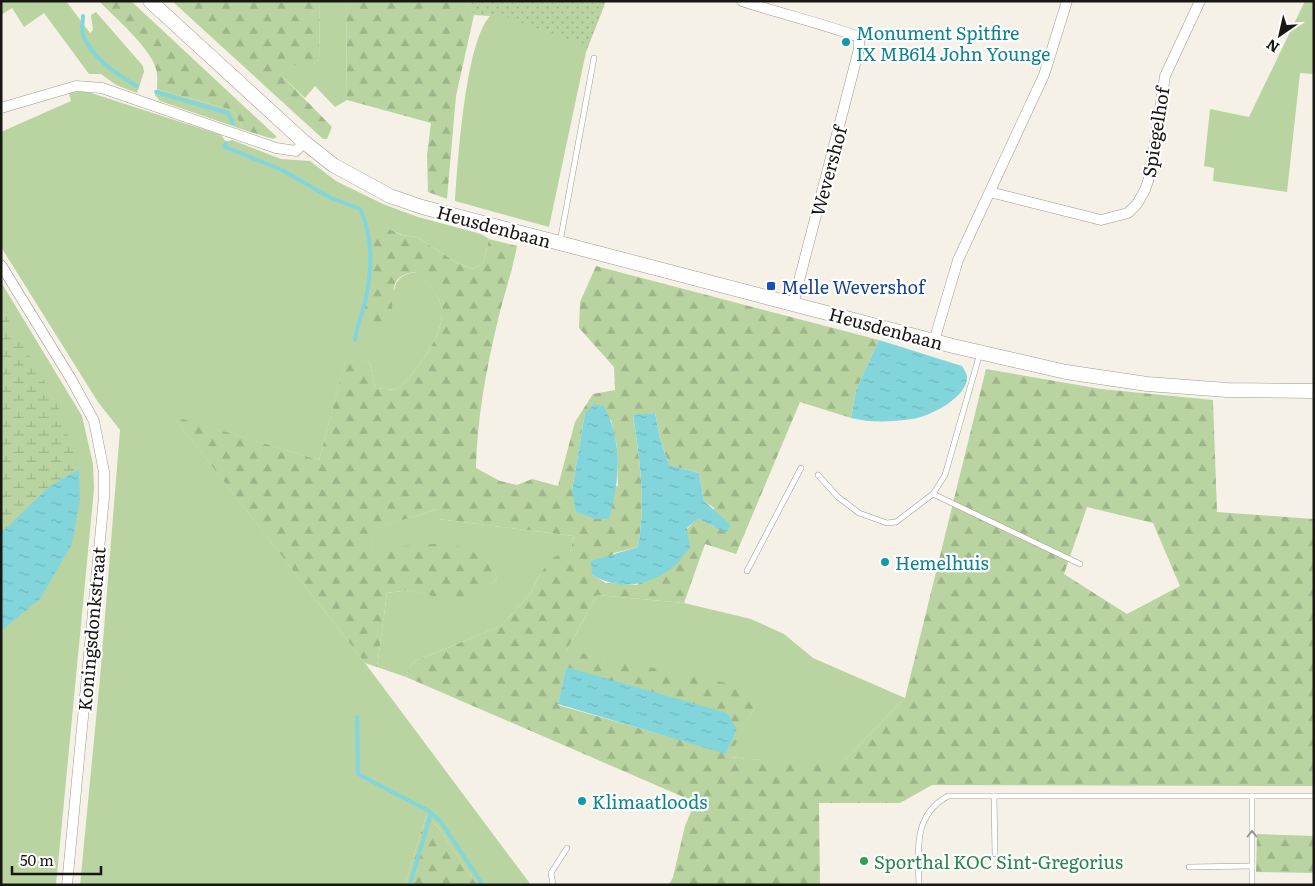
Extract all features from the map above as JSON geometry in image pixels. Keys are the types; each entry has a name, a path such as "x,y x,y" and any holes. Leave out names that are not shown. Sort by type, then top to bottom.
{"main road":[{"name":"Heusdenbaan","path":"150,1 304,142 333,165 390,196 441,212 560,244 980,353 1066,372 1147,384 1227,390 1314,391"}],"street":[{"name":"Wevershof","path":"742,1 790,17 819,22 859,37 857,59 793,304"},
{"path":"934,341 958,260 1047,66 1067,1"},
{"name":"Spiegelhof","path":"990,192 1101,220 1128,213 1141,197 1150,175 1165,76 1200,1"},
{"path":"1,108 76,86 88,86 143,102 276,148 296,151 304,142"},
{"name":"Koningsdonkstraat","path":"1,266 71,379 94,421 104,472 104,497 67,885"}],"lane":[{"path":"560,244 594,58"},
{"path":"818,474 838,498 859,513 887,524 896,522 933,494 950,461 980,353"},
{"path":"747,571 801,468"},
{"path":"933,494 1080,564"},
{"path":"919,885 920,826 929,810 948,796 1314,796"},
{"path":"994,796 995,854"},
{"path":"1252,796 1252,885"},
{"path":"553,885 551,873 567,848"},
{"path":"1189,867 1252,866"}],"green space":[{"path":"1,1 66,1 90,33 93,30 91,15 96,12 143,66 144,72 137,93 116,85 101,74 89,74 44,13 24,27 12,8 1,15"},
{"path":"99,1 131,1 277,137 273,139 244,130 232,110 157,89 156,69 147,51"},
{"path":"172,1 320,1 319,59 312,65 285,65 282,76 332,127 327,139 323,139"},
{"path":"320,1 346,1 347,100 335,107 315,86 305,98 282,76 284,65 312,65 319,59"},
{"path":"346,1 466,1 474,15 456,96 447,199 428,192 427,155 431,123 347,100"},
{"path":"466,1 594,1 604,6 586,52 549,227 455,201 464,104 469,76 481,30 490,16 474,15"},
{"path":"466,1 606,1 586,51 579,44 499,14 474,15"},
{"path":"1305,1 1314,1 1314,74 1300,73 1287,192 1213,181 1214,168 1204,166 1210,109 1249,117"},
{"path":"157,89 232,110 244,130 160,101 155,95"},
{"path":"85,91 221,135 226,142 232,140 281,159 310,161 336,181 383,204 418,217 481,234 489,239 483,263 473,269 457,263 417,237 403,235 364,219 370,259 366,300 394,290 402,276 418,272 437,297 442,309 442,315 437,335 432,345 411,375 396,390 375,388 370,363 347,355 319,460 174,417 365,663 531,885 477,885 437,826 426,816 405,885 80,885 100,678 120,430 98,402 1,247 1,132 71,101 69,93"},
{"path":"364,218 402,235 417,237 457,263 473,269 483,263 489,239 517,246 499,314 486,377 480,413 476,468 500,481 517,485 532,479 558,486 575,422 593,394 615,390 614,367 579,328 580,302 596,266 879,340 856,390 851,418 800,402 736,554 705,544 684,603 597,595 567,650 736,685 752,694 755,706 729,757 761,760 845,760 905,698 986,369 1101,389 1213,400 1217,512 1314,519 1314,786 932,785 900,803 819,803 820,885 669,885 673,877 685,826 695,802 406,677 410,666 415,661 501,626 530,594 540,574 554,557 570,552 574,536 438,519 438,509 374,529 372,548 447,543 471,550 492,565 497,579 464,605 410,590 387,593 377,667 365,663 173,416 319,460 347,354 370,363 375,388 396,390 411,375 432,345 437,335 442,309 434,291 417,272 406,274 395,284 391,313 385,322 369,329 358,319 366,294 370,269","holes":["585,413 611,420 617,446 618,486 572,490","655,413 660,439 669,465 699,473 704,501 714,508 714,527 698,517 637,585 606,583 592,575 614,553 638,547 642,497 640,465 633,416","1087,507 1153,523 1180,586 1127,614 1064,574","566,667 737,729 726,753 558,705"]},
{"path":"1,282 82,416 93,464 94,489 56,885 1,885"},
{"path":"1,307 59,407 79,469 49,487 1,533"},
{"path":"438,509 438,519 574,536 570,552 540,574 530,594 501,626 415,661 410,666 406,677 377,667 387,593 410,590 464,604 497,579 491,565 471,550 372,548 373,529"},
{"path":"597,595 684,603 751,619 784,634 813,658 905,698 845,760 761,760 728,757 755,706 567,650"},
{"path":"426,816 437,826 477,885 405,885"},
{"path":"1257,834 1314,836 1314,873 1256,872"}],"water":[{"path":"879,340 962,366 967,376 966,384 962,391 947,405 919,417 881,422 851,418 856,390"},
{"path":"594,404 604,406 617,447 616,490 609,519 595,519 576,512 572,490 585,413"},
{"path":"655,413 660,439 669,465 699,473 704,501 731,525 726,533 698,518 687,528 690,548 672,568 643,583 612,583 592,575 591,561 638,547 642,497 640,465 633,415"},
{"path":"79,469 80,499 72,544 40,599 1,631 1,533 49,487"},
{"path":"566,667 727,713 737,729 726,754 558,704"}],"waterway":[{"path":"83,16 82,33 92,51 113,71 137,86"},
{"path":"156,92 228,113 233,123"},
{"path":"226,143 225,147 282,170 331,198 360,209 367,230 370,264 366,298 355,340"},
{"path":"357,717 358,774 429,811 441,822 483,885"},
{"path":"410,885 431,813"}],"place":[{"name":"Monument Spitfire IX MB614 John Younge","path":"846,42"},
{"name":"Melle Wevershof","path":"771,286"},
{"name":"Hemelhuis","path":"885,562"},
{"name":"Klimaatloods","path":"582,801"},
{"name":"Sporthal KOC Sint-Gregorius","path":"864,861"}]}
